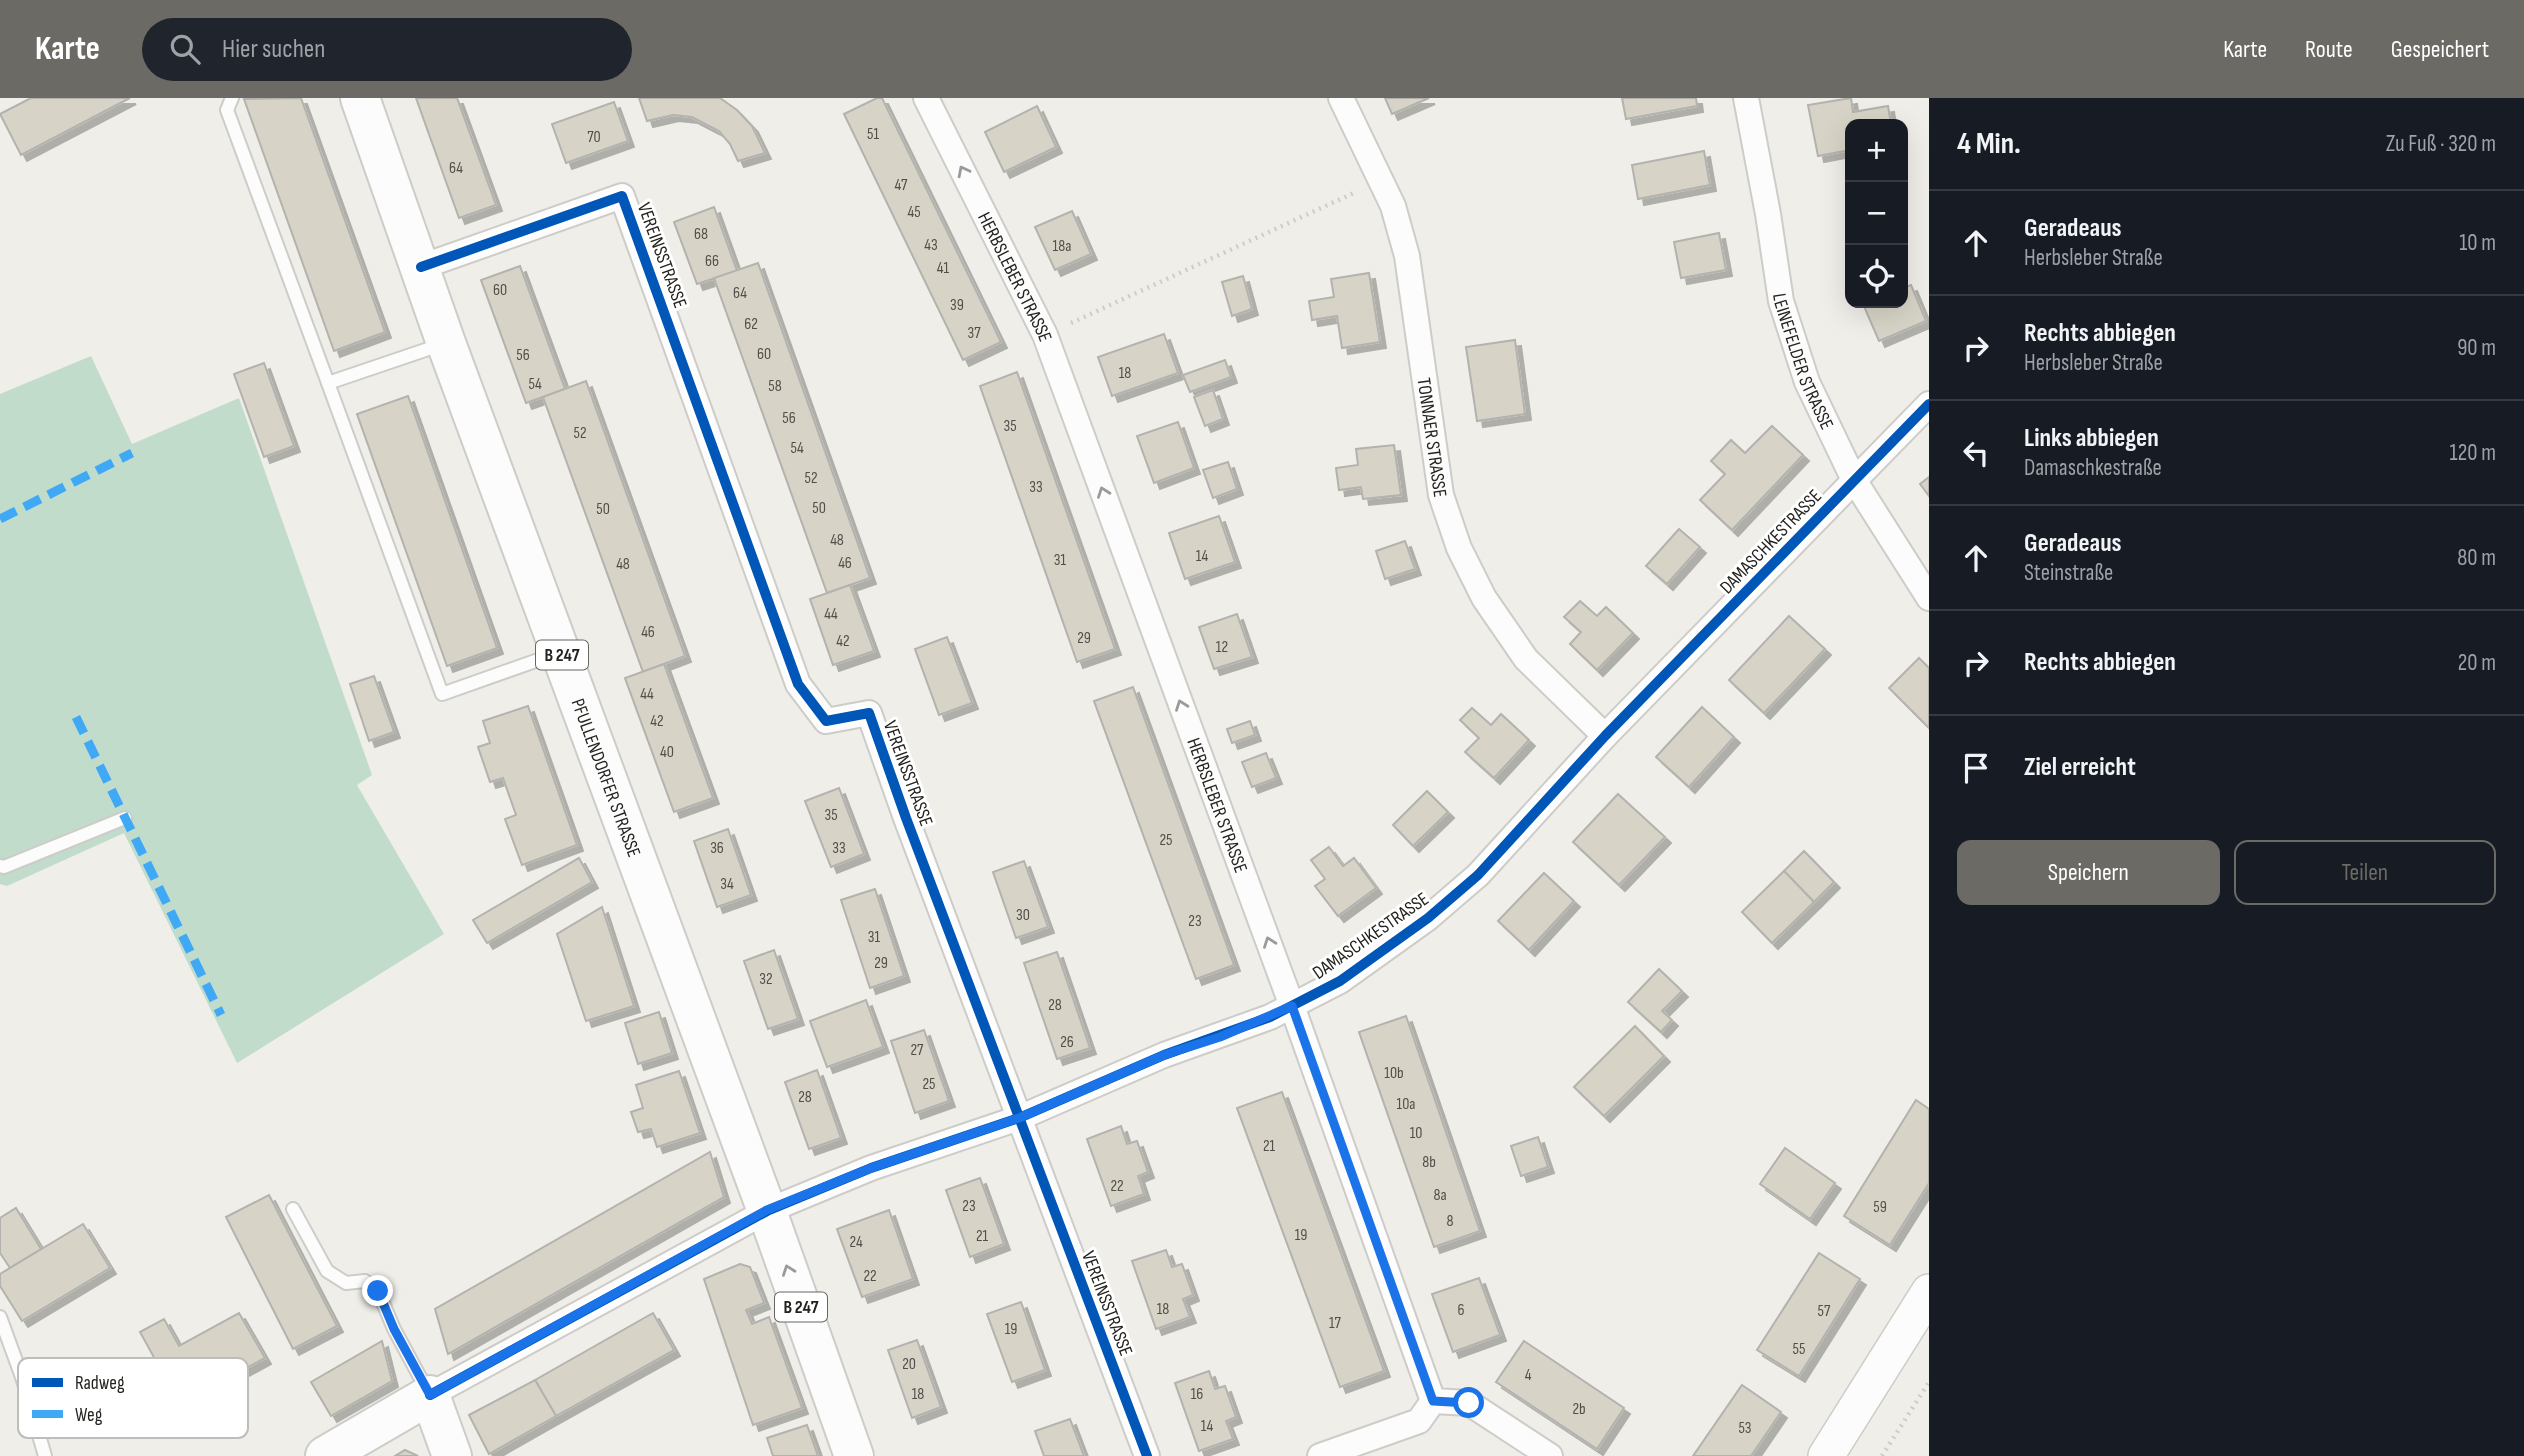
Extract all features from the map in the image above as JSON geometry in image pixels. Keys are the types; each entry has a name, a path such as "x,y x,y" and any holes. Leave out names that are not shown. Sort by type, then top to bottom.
{"main road":[{"name":"PFULLENDORFER STRASSE","path":"360,98 446,343 767,1210 855,1456"},
{"path":"1825,1456 1929,1292"},
{"path":"325,1456 430,1395 452,1456"}],"street":[{"name":"HERBSLEBER STRASSE","path":"926,98 1045,335 1292,1006 1433,1401"},
{"name":"TONNAER STRASSE","path":"1340,98 1393,206 1407,256 1441,495 1459,548 1484,598 1526,659 1605,736"},
{"name":"LEINEFELDER STRASSE","path":"1746,98 1781,301 1807,382 1854,480 1929,597"},
{"name":"VEREINSSTRASSE","path":"421,267 622,196 798,684 826,721 869,712 906,818 1147,1456"},
{"name":"DAMASCHKESTRASSE","path":"430,1395 767,1210 871,1168 1019,1118 1164,1055 1220,1037 1292,1006 1340,981 1428,918 1478,875 1605,736 1929,404"},
{"path":"1320,1456 1419,1421 1433,1401 1469,1403 1550,1456"}],"lane":[{"path":"232,98 227,110 442,694 561,653"},
{"path":"328,383 446,343"},
{"path":"0,866 4,867 125,818"},
{"path":"293,1209 327,1271 346,1283 365,1281 378,1291 394,1329 430,1395"},
{"path":"0,1317 18,1371"},
{"path":"40,1438 46,1456"}],"path":[{"path":"1045,335 1349,196 1379,178"},
{"path":"1882,1456 1929,1382"}],"green space":[{"path":"91,356 132,444 239,398 372,775 357,785 444,934 237,1063 124,833 7,886 0,884 0,394"}],"building":[{"path":"31,98 130,98 21,155 0,114"},
{"path":"301,98 385,332 334,351 244,99"},
{"path":"416,98 457,98 496,205 459,218"},
{"path":"639,98 720,98 737,110 752,126 765,153 738,161 730,144 719,131 692,117 673,115 647,121"},
{"path":"882,98 1001,342 963,360 844,114"},
{"path":"1385,98 1429,98 1392,114"},
{"path":"1622,98 1696,98 1697,106 1626,119"},
{"path":"1851,98 1853,112 1888,106 1890,119 1845,119 1845,151 1818,156 1808,105"},
{"path":"614,102 628,141 566,163 552,124"},
{"path":"1037,106 1056,147 1004,172 985,132"},
{"path":"1704,151 1710,185 1638,199 1632,165"},
{"path":"714,207 737,271 697,284 674,222"},
{"path":"1072,211 1091,254 1055,270 1035,227"},
{"path":"1719,233 1726,270 1681,278 1674,242"},
{"path":"758,263 870,578 827,593 714,278"},
{"path":"520,266 565,389 526,403 481,280"},
{"path":"1369,273 1380,342 1342,348 1337,316 1312,320 1309,301 1334,297 1331,279"},
{"path":"1243,276 1252,309 1232,316 1222,282"},
{"path":"1911,285 1926,321 1879,341 1865,308 1908,308 1908,286"},
{"path":"1164,334 1178,373 1112,396 1098,357"},
{"path":"1515,340 1525,414 1477,421 1466,347"},
{"path":"1225,360 1231,377 1190,392 1183,375"},
{"path":"264,363 294,446 264,457 234,374"},
{"path":"1017,372 1115,649 1077,662 980,386"},
{"path":"586,381 685,656 643,672 543,397"},
{"path":"1213,390 1223,419 1205,426 1194,397"},
{"path":"408,396 497,648 447,666 357,414"},
{"path":"1178,422 1194,468 1154,483 1137,436"},
{"path":"1772,426 1803,455 1732,530 1700,500 1725,474 1711,461 1731,440 1745,453"},
{"path":"1394,445 1401,495 1363,499 1361,487 1339,490 1336,468 1358,465 1356,449"},
{"path":"1228,462 1237,489 1213,498 1203,470"},
{"path":"1929,477 1929,496 1920,484"},
{"path":"1219,516 1235,562 1185,579 1169,533"},
{"path":"1679,529 1700,547 1667,584 1646,566"},
{"path":"1405,541 1415,569 1385,579 1376,551"},
{"path":"850,585 874,651 833,665 810,599"},
{"path":"1580,601 1597,616 1606,607 1633,633 1597,670 1570,644 1581,632 1564,617"},
{"path":"1237,614 1252,657 1214,669 1199,627"},
{"path":"1789,616 1825,649 1764,713 1729,680"},
{"path":"947,637 972,703 939,715 915,649"},
{"path":"1919,658 1929,668 1929,728 1889,688"},
{"path":"664,664 713,798 674,812 625,678"},
{"path":"374,676 394,732 369,741 350,684"},
{"path":"1133,687 1234,965 1196,979 1094,701"},
{"path":"528,706 577,845 522,865 505,819 516,815 503,778 490,782 478,747 490,743 483,721"},
{"path":"1702,707 1734,737 1689,787 1656,757"},
{"path":"1472,708 1491,725 1501,714 1529,740 1494,778 1465,752 1479,738 1460,720"},
{"path":"1250,721 1255,735 1232,743 1227,729"},
{"path":"1266,753 1276,778 1252,787 1242,762"},
{"path":"839,788 864,854 831,867 805,801"},
{"path":"1427,791 1448,812 1413,846 1393,825"},
{"path":"1618,794 1665,837 1619,885 1573,842"},
{"path":"728,829 751,895 717,907 694,841"},
{"path":"1329,847 1343,866 1354,858 1376,888 1338,916 1315,886 1325,879 1311,860"},
{"path":"1804,851 1834,882 1814,902 1784,871"},
{"path":"579,858 592,882 487,943 473,920"},
{"path":"1024,861 1048,927 1016,938 993,872"},
{"path":"1784,871 1814,902 1772,943 1742,912"},
{"path":"1544,873 1574,901 1529,950 1498,921"},
{"path":"875,889 904,976 870,988 841,900"},
{"path":"602,907 634,1006 586,1021 557,934"},
{"path":"774,950 798,1019 768,1029 744,961"},
{"path":"1057,952 1090,1048 1057,1059 1024,963"},
{"path":"1659,969 1682,991 1662,1011 1672,1020 1661,1032 1628,1002"},
{"path":"866,1000 883,1047 827,1067 810,1021"},
{"path":"659,1012 672,1053 638,1064 625,1023"},
{"path":"1406,1016 1480,1231 1434,1247 1359,1032"},
{"path":"1635,1026 1664,1056 1604,1116 1574,1087"},
{"path":"924,1030 949,1101 915,1113 891,1041"},
{"path":"817,1070 841,1138 809,1149 785,1082"},
{"path":"679,1071 700,1133 657,1147 651,1129 638,1132 631,1112 643,1108 636,1085"},
{"path":"1282,1092 1384,1371 1340,1387 1237,1108"},
{"path":"1916,1100 1929,1109 1929,1183 1890,1245 1844,1216"},
{"path":"1121,1126 1127,1144 1137,1141 1148,1172 1138,1176 1144,1194 1111,1206 1087,1139"},
{"path":"1538,1137 1548,1167 1521,1176 1511,1146"},
{"path":"1785,1148 1835,1183 1810,1219 1760,1184"},
{"path":"710,1152 724,1197 448,1354 435,1309"},
{"path":"980,1178 1004,1244 970,1257 946,1190"},
{"path":"269,1195 337,1326 293,1349 226,1217"},
{"path":"16,1208 41,1249 10,1268 0,1253 0,1218"},
{"path":"889,1210 913,1279 862,1297 837,1229"},
{"path":"83,1224 110,1268 22,1321 0,1286 0,1274"},
{"path":"1166,1250 1172,1267 1182,1264 1193,1295 1183,1299 1190,1317 1156,1329 1132,1261"},
{"path":"1819,1253 1860,1279 1799,1376 1757,1350"},
{"path":"740,1264 750,1267 764,1303 746,1310 752,1324 769,1317 802,1408 753,1425 704,1279"},
{"path":"1479,1278 1500,1335 1453,1352 1432,1294"},
{"path":"1021,1302 1045,1370 1012,1382 987,1314"},
{"path":"239,1313 265,1358 248,1367 248,1358 154,1358 140,1332 164,1319 179,1346"},
{"path":"653,1313 674,1350 556,1416 535,1380"},
{"path":"917,1340 941,1407 912,1418 888,1350"},
{"path":"382,1341 392,1381 331,1416 311,1382"},
{"path":"1524,1341 1624,1408 1597,1449 1496,1382"},
{"path":"1209,1371 1215,1389 1225,1386 1236,1417 1226,1421 1233,1439 1199,1451 1175,1383"},
{"path":"535,1380 556,1416 489,1454 469,1415"},
{"path":"1742,1385 1781,1412 1751,1456 1693,1456"},
{"path":"1070,1419 1084,1456 1044,1456 1035,1431"},
{"path":"807,1425 818,1456 773,1456 767,1438"},
{"path":"405,1450 418,1456 395,1456"}],"marked path":[{"path":"0,519 132,453"},
{"path":"76,717 221,1015"}],"cycle path":[{"path":"421,267 622,196 798,684 826,721 869,713 906,818 1147,1456"},
{"path":"430,1395 767,1211 871,1168 1019,1118 1164,1055 1270,1017 1340,981 1428,918 1478,875 1605,736 1929,404"}],"route":[{"path":"378,1291 394,1329 430,1395 767,1210 871,1168 1019,1118 1164,1055 1220,1037 1292,1006 1429,1383 1433,1401 1469,1403"}]}
